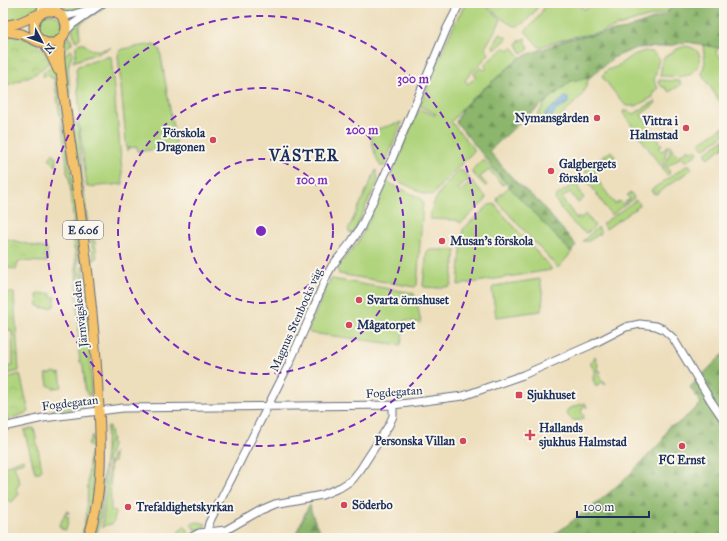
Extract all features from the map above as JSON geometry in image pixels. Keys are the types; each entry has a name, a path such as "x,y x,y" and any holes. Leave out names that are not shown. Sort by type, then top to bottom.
{"highway":[{"path":"3,26 18,23 47,10 57,10"},
{"name":"E 6.06","path":"57,10 66,22 63,35"},
{"path":"35,34 34,22 40,14"},
{"name":"E 6.06","path":"3,31 21,29 35,34 45,44"},
{"name":"E 6.06","path":"3,31 29,36 45,44"},
{"path":"45,44 52,43 63,35"},
{"name":"Järnvägsleden","path":"63,35 59,54 84,235 96,338 100,457 97,499 88,538"},
{"name":"Järnvägsleden","path":"45,44 56,65 63,89"}],"main road":[{"path":"40,14 43,3"}],"street":[{"path":"63,35 73,24 103,3"},
{"name":"Magnus Stenbocks väg","path":"203,533 268,406 309,319 327,275 361,227 392,159 447,28 460,3"},
{"path":"57,10 67,16 94,9"},
{"name":"Fogdegatan","path":"3,427 43,418 122,408 393,405 463,396 478,392 539,368 626,327 645,324 663,329 676,342 702,387 724,420"},
{"path":"190,538 203,533 226,530 261,510 275,504 322,494 341,487 352,480 389,426 393,416 393,405"}],"green space":[{"path":"3,3 39,3 37,8 30,16 3,23"},
{"path":"63,3 92,3 67,12"},
{"path":"466,3 482,3 501,20 485,48 489,54 465,80 468,84 476,77 474,74 480,67 484,70 487,68 484,65 505,47 508,50 512,47 521,57 468,102 451,122 475,150 433,195 425,194 392,178 391,174 419,109 434,115 436,114 420,106 447,40"},
{"path":"485,3 540,3 533,14 526,21 518,26 515,26 503,20"},
{"path":"547,3 583,3 581,8 586,9 592,6 621,6 624,3 674,3 667,12 598,33 572,37 539,47 525,31 537,19"},
{"path":"673,3 724,3 724,49 688,42 663,47 636,48 613,58 589,78 571,81 525,118 489,151 516,182 539,202 576,245 571,252 510,188 456,122 464,106 521,57 569,39 626,29 667,14"},
{"path":"106,5 81,23 79,27 80,38 77,41 75,40 72,29 77,23"},
{"path":"50,14 59,18 63,27 59,36 50,40 41,36 37,27 41,18"},
{"path":"69,34 72,43 63,51 65,43"},
{"path":"500,34 507,39 494,49 493,46"},
{"path":"3,35 19,37 31,41 41,48 50,62 35,74 3,87"},
{"path":"525,38 529,49 523,53 517,44"},
{"path":"80,43 93,50 111,48 73,62 76,53 76,46"},
{"path":"154,44 160,50 176,145 174,148 164,149 163,147 138,152 137,147 128,148 127,151 118,55 123,49"},
{"path":"703,45 718,47 716,52 724,60 724,108 702,74 705,62"},
{"path":"686,46 698,52 700,57 699,64 692,74 678,77 660,76 663,58 677,49"},
{"path":"70,50 73,51 68,67 72,115 78,126 79,133 89,243 63,56"},
{"path":"645,51 652,52 659,58 654,81 658,88 653,92 653,97 636,106 626,106 602,76 607,70 616,67 633,55"},
{"path":"110,56 123,184 87,187 78,117 82,117 80,114 76,69 78,66"},
{"path":"52,65 57,83 68,150 82,262 80,260 78,237 71,230 70,224 74,224 69,176 67,173 66,154 54,79 47,75 43,77 44,72"},
{"path":"589,78 583,94 553,125 536,118 545,103 571,81"},
{"path":"658,80 680,81 681,85 669,92 665,87 662,87"},
{"path":"655,101 656,103 641,115 662,145 660,146 660,150 663,151 668,145 662,168 623,113 624,110 634,114"},
{"path":"402,122 384,166 382,167 374,150 372,132 374,130"},
{"path":"723,127 724,135 704,149 699,143"},
{"path":"724,139 724,147 708,158 705,153"},
{"path":"670,145 678,156 689,149 691,152 695,149 698,153 686,162 681,157 667,167 670,173 667,175 663,170 670,152"},
{"path":"611,151 615,157 593,174 615,204 619,201 622,204 630,199 627,195 630,193 634,198 611,215 587,180 577,186 584,198 578,203 570,192 562,198 576,218 581,218 586,214 595,226 586,233 577,227 561,209 555,199 556,196 587,175 585,170"},
{"path":"53,153 55,155 57,167 49,159"},
{"path":"483,159 506,183 503,185 489,170 480,177 487,185 486,187 471,171"},
{"path":"689,164 692,169 656,194 653,193 651,190"},
{"path":"376,170 378,180 354,232 350,233 348,230"},
{"path":"458,171 463,171 470,179 458,189 460,192 472,181 486,197 485,201 461,223 456,220 430,219 436,199"},
{"path":"514,182 558,237 572,252 558,268 497,201 498,197"},
{"path":"387,183 420,198 423,202 417,285 415,287 339,274 337,268 359,241"},
{"path":"636,200 640,204 639,206 606,229 602,224"},
{"path":"494,204 551,268 551,270 458,285 463,229 489,205"},
{"path":"598,227 601,233 589,241 583,241"},
{"path":"72,235 76,238 78,279 80,280 80,288 77,291 75,249"},
{"path":"3,238 47,249 47,262 19,261 16,270 3,266"},
{"path":"91,239 95,241 97,257 94,261"},
{"path":"427,250 456,250 450,286 439,288 424,287"},
{"path":"82,266 84,266 90,345 91,395 88,395 85,389 83,365 80,362 79,353 76,293 80,292 83,285"},
{"path":"332,279 413,293 416,297 421,323 405,320 401,345 310,333 308,331 330,280"},
{"path":"540,279 543,298 541,311 496,317 492,289 494,286"},
{"path":"3,292 14,293 19,371 3,375 3,367 13,366 12,330 3,330 3,307 6,306 5,298 3,298"},
{"path":"51,293 51,297 55,297 55,305 53,307 41,308 41,306 38,306 37,295"},
{"path":"724,353 724,538 550,538 603,498 628,476 662,441 669,426 676,425 701,404 690,387"},
{"path":"595,356 598,365 597,370 601,371 600,374 594,370 590,363 594,360"},
{"path":"55,372 58,374 60,373 62,387 53,388 48,385 46,373 49,374"},
{"path":"594,372 601,378 606,384 605,385 602,382 596,387 593,379"},
{"path":"20,374 29,412 3,421 3,379"},
{"path":"584,403 586,404 587,408 584,405 581,412 584,416 583,419 576,421 570,418 566,413 568,409"},
{"path":"83,404 84,407 81,408 53,413 53,409"},
{"path":"109,426 112,441 110,441 110,443 112,443 112,446 106,463 101,517 95,538 92,538 100,505 107,427"},
{"path":"34,428 42,469 40,472 35,472 24,430"},
{"path":"92,435 94,452 92,503 85,538 82,538 87,507 89,457 92,451 92,447 88,446 88,444"},
{"path":"114,452 114,462 110,463 111,510 116,511 112,524 105,525 102,528 109,462"},
{"path":"23,459 24,462 14,465 20,483 16,489 19,494 12,502 3,498 3,467"},
{"path":"309,505 316,524 325,538 294,538"},
{"path":"65,513 65,516 69,517 66,530 61,529 62,527 60,526 59,527"},
{"path":"198,522 206,524 200,530 195,529 190,524"},
{"path":"185,526 189,532 186,536 178,532"}],"water":[{"path":"565,97 568,98 568,103 555,111 550,120 547,119 545,113"}],"place":[{"name":"Nymansgården","path":"597,118"},
{"name":"Vittra i Halmstad","path":"686,128"},
{"name":"Förskola Dragonen","path":"213,140"},
{"name":"Galgbergets förskola","path":"551,171"},
{"name":"Musan's förskola","path":"442,241"},
{"name":"Svarta örnshuset","path":"359,300"},
{"name":"Mågatorpet","path":"349,325"},
{"name":"Sjukhuset","path":"519,395"},
{"name":"Hallands sjukhus Halmstad","path":"530,435"},
{"name":"Personska Villan","path":"463,441"},
{"name":"FC Ernst","path":"682,446"},
{"name":"Söderbo","path":"344,505"},
{"name":"Trefaldighetskyrkan","path":"128,507"}],"district":[{"name":"VÄSTER","path":"304,155"}]}
